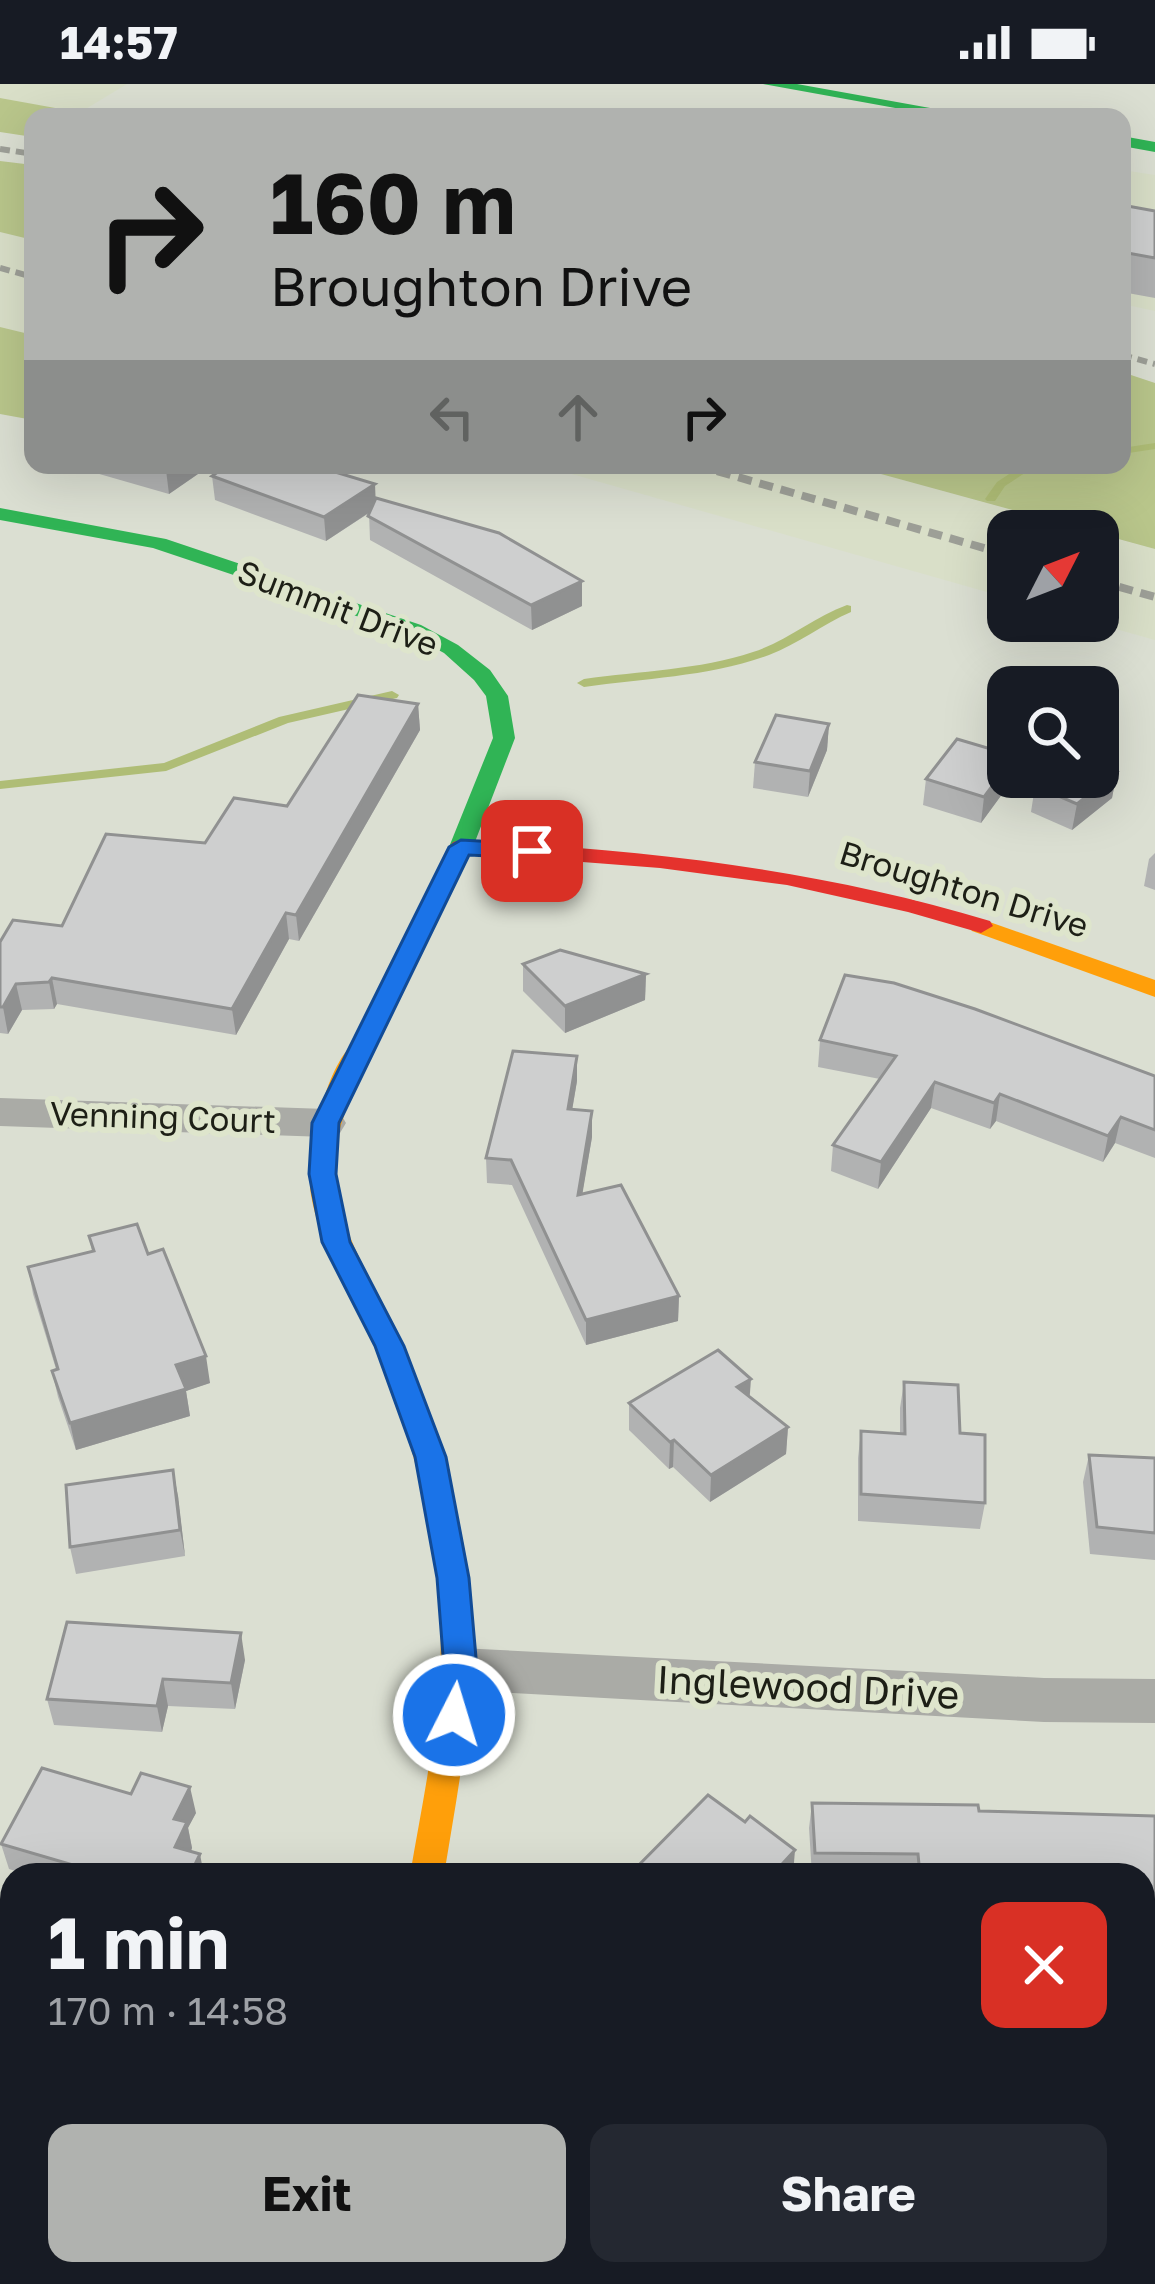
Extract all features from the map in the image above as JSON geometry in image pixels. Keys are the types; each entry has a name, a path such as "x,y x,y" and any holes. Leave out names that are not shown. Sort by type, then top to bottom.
{"street":[{"path":"770,84 918,108"},
{"name":"Summit Drive","path":"0,514 81,522 136,536 397,623 451,650 482,675 497,696 504,738 461,847 326,1123 322,1174 336,1242 390,1346 430,1457 453,1578 460,1669 429,1863"},
{"name":"Broughton Drive","path":"461,847 721,866 820,881 978,925 1155,989"},
{"name":"Venning Court","path":"0,1112 326,1123"},
{"name":"Inglewood Drive","path":"460,1669 1044,1700 1155,1701"}],"shaded area":[{"path":"0,84 127,84 87,108 53,108 0,98"},
{"path":"1131,171 1155,175 1155,311 1131,306"},
{"path":"0,232 24,238 24,333 0,327"},
{"path":"572,474 881,474 1012,510 987,510 987,592"},
{"path":"1119,540 1155,549 1155,640 1119,630"}],"green space":[{"path":"0,98 55,108 24,108 24,136 0,132"},
{"path":"0,161 24,164 24,238 0,232"},
{"path":"0,327 24,333 24,418 0,414"},
{"path":"1131,375 1155,383 1155,549 1119,539 1119,510 1012,510 881,474 1131,474"}],"building":[{"path":"1131,207 1155,211 1155,258 1131,254"},
{"path":"342,474 375,484 324,517 212,476"},
{"path":"376,498 499,533 582,581 531,605 368,516"},
{"path":"358,695 418,704 296,915 286,913 232,1009 52,978 16,984 0,1007 0,942 13,920 62,926 106,834 205,843 234,798 287,806"},
{"path":"776,715 829,724 810,771 755,762"},
{"path":"957,739 987,748 984,797 926,779"},
{"path":"560,950 646,974 565,1006 523,964"},
{"path":"845,975 894,983 975,1009 1155,1076 1155,1130 1121,1117 1108,1136 1000,1094 994,1103 935,1082 881,1162 833,1145 896,1056 820,1040"},
{"path":"513,1051 577,1056 568,1109 592,1111 578,1195 621,1185 679,1296 586,1320 511,1160 486,1158"},
{"path":"137,1224 148,1254 163,1249 206,1356 176,1365 186,1389 70,1423 52,1371 58,1369 28,1267 94,1251 89,1236"},
{"path":"718,1350 751,1379 737,1387 788,1427 711,1475 629,1403"},
{"path":"904,1382 958,1385 960,1433 985,1435 985,1503 861,1494 861,1431 905,1434"},
{"path":"1089,1455 1155,1458 1155,1533 1097,1527"},
{"path":"173,1470 180,1530 70,1547 66,1485"},
{"path":"67,1622 241,1633 231,1683 163,1679 157,1706 47,1699"},
{"path":"42,1768 131,1794 141,1773 190,1787 174,1819 187,1822 175,1847 200,1854 196,1863 66,1863 1,1844"},
{"path":"708,1795 745,1822 750,1816 795,1850 783,1863 641,1863"},
{"path":"812,1803 978,1805 979,1811 1155,1816 1155,1863 919,1863 918,1854 815,1853"}],"waterway":[{"path":"1131,450 1155,446"},
{"path":"991,499 1001,484 1017,474"},
{"path":"584,683 741,660 847,609"},
{"path":"0,785 166,767 284,720 392,695"}],"railway":[{"path":"0,149 24,153"},
{"path":"0,268 24,275"},
{"path":"1131,357 1155,364"},
{"path":"727,474 987,549"},
{"path":"1119,587 1155,597"}],"traffic: fast":[{"path":"770,84 918,108"},
{"path":"1131,143 1155,147"},
{"path":"0,514 159,543 414,629 451,649 482,675 497,696 504,738 461,847 364,1046"}],"traffic: slow":[{"path":"981,926 1155,989"},
{"path":"364,1046 328,1123 322,1174 339,1243 412,1405 436,1490 453,1578 455,1690 429,1863"}],"traffic: jam":[{"path":"461,847 724,868 851,890 981,926"}],"route":[{"path":"454,1715 460,1669 453,1578 430,1457 390,1346 336,1242 322,1174 326,1123 461,847 532,851"}]}
